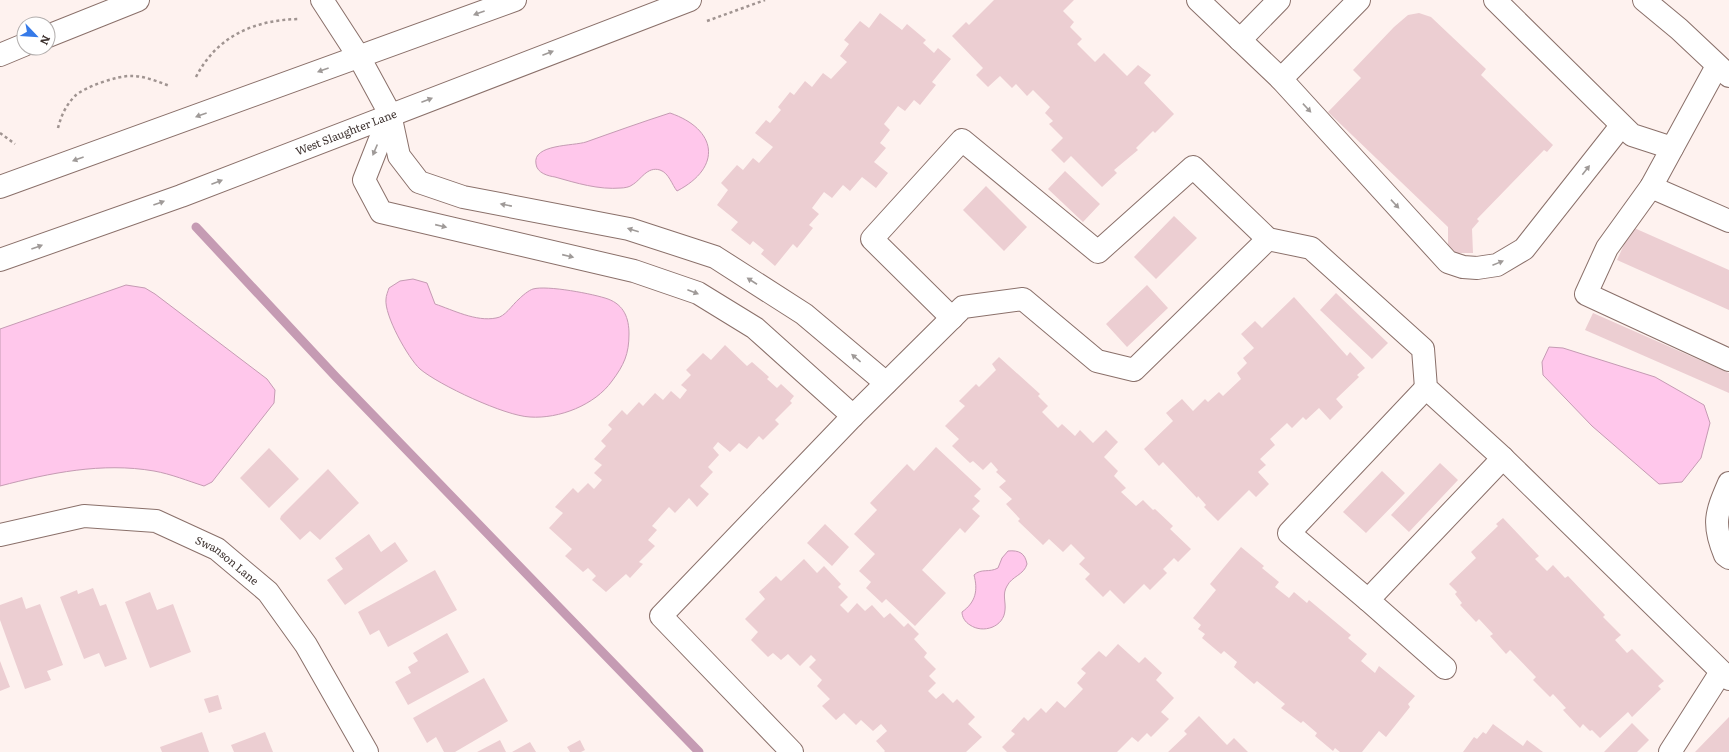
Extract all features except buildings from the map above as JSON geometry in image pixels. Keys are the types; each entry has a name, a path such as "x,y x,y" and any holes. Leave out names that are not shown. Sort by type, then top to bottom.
{"street":[{"path":"56,33 138,0"},
{"path":"322,0 360,57 390,114 399,156 419,182 463,197 629,229 715,257 804,314 886,383"},
{"path":"0,187 515,0"},
{"name":"West Slaughter Lane","path":"0,260 181,196 390,114 690,0"},
{"path":"1198,0 1281,80 1448,262 1463,267 1477,268 1497,265 1524,249 1621,126"},
{"path":"1240,40 1279,0"},
{"path":"1281,80 1359,0"},
{"path":"1495,0 1632,136 1672,148"},
{"path":"1644,0 1679,29 1723,71 1672,148 1650,187 1607,248 1586,294 1729,360"},
{"path":"1662,0 1679,29"},
{"path":"0,55 16,48"},
{"path":"390,114 366,170 364,180 382,212 634,271 698,293 755,328 853,416"},
{"path":"952,318 872,239 962,140 1098,252 1193,167 1268,239 1310,248 1423,349 1426,388 1503,458 1725,675 1670,752"},
{"path":"1650,187 1729,222"},
{"path":"792,752 661,616 853,416 963,307 1023,299 1097,361 1134,370 1268,239"},
{"path":"1426,388 1289,533 1445,668"},
{"path":"1368,600 1503,458"},
{"path":"1729,483 1717,513 1717,530 1725,556 1729,558"},
{"name":"Swanson Lane","path":"0,535 84,516 156,521 217,549 268,592 306,645 367,752"}],"path":[{"path":"196,77 210,53 237,34 267,22 299,19"},
{"path":"58,128 62,113 76,95 106,81 131,75 170,86"},
{"path":"0,134 15,144"}],"shaded area":[{"path":"670,113 686,120 697,129 705,138 708,149 707,160 702,171 692,181 677,191 666,174 655,169 644,174 635,183 624,188 588,186 549,176 538,170 536,164 537,157 540,153 547,149 586,142"},
{"path":"413,279 427,283 435,304 465,315 488,319 496,318 502,315 516,301 533,289 559,289 608,299 622,308 627,317 629,341 625,359 605,390 576,409 553,416 530,417 489,406 429,376 420,369 403,346 389,315 386,306 386,298 389,288 400,281"},
{"path":"126,285 145,288 155,294 267,379 275,390 274,403 212,482 204,486 154,471 96,468 57,473 0,486 0,329"},
{"path":"1549,347 1563,348 1655,377 1704,405 1710,423 1701,458 1682,482 1659,484 1592,426 1543,375 1542,362"},
{"path":"1008,551 1021,553 1025,557 1027,564 1023,571 1009,583 1006,589 1004,595 1005,610 1001,621 997,625 987,629 975,628 965,621 962,612 967,608 975,595 976,586 974,575 979,572 998,568 1002,558"}],"waterway":[{"path":"196,227 336,377 699,752"}]}
